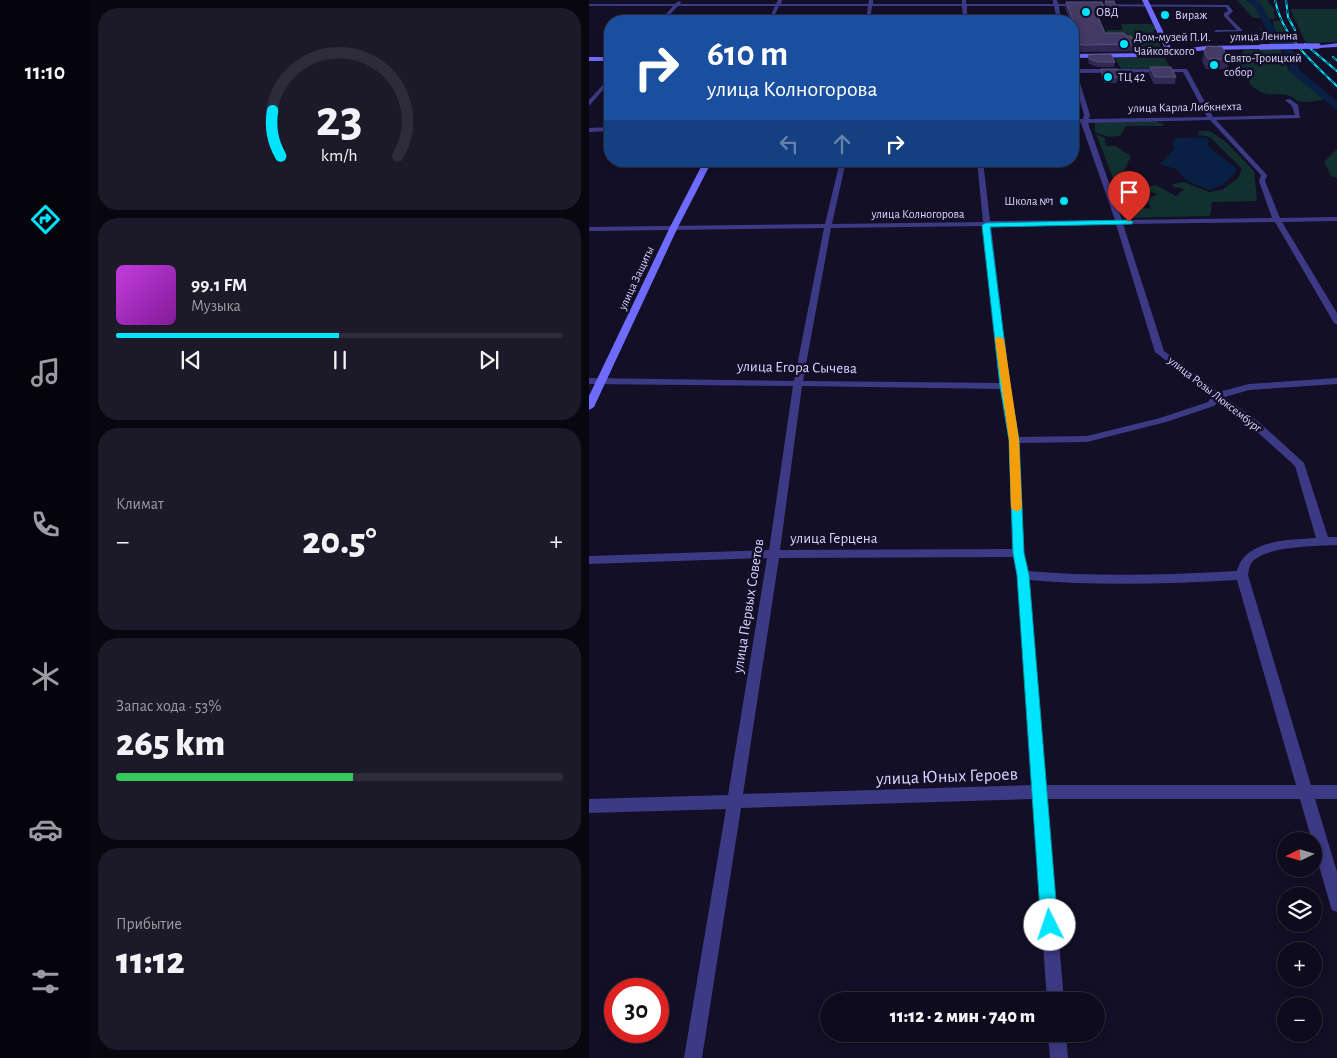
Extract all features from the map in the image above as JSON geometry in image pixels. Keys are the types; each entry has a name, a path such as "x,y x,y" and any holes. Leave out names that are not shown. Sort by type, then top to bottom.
{"street":[{"path":"589,4 594,0"},
{"path":"667,15 681,0"},
{"path":"773,15 778,2"},
{"path":"869,15 871,2"},
{"path":"964,2 965,15"},
{"path":"1055,2 1058,15"},
{"path":"589,4 1146,2 1228,6 1231,11 1226,14 1227,16 1241,31 1216,31"},
{"path":"1146,2 1171,53"},
{"path":"1164,41 1177,49 1190,50"},
{"name":"улица Ленина","path":"1079,56 1337,45"},
{"path":"589,59 604,59"},
{"path":"1079,69 1185,70 1211,118 1264,174 1262,181 1277,220 1337,323"},
{"path":"589,104 604,86"},
{"name":"улица Розы Люксембург","path":"1079,89 1087,115 1084,124 1119,222 1160,352 1256,425 1301,465 1323,541"},
{"name":"улица Карла Либкнехта","path":"1079,120 1298,117 1295,105 1288,100"},
{"path":"589,130 604,130"},
{"name":"улица Защиты","path":"589,407 674,227 705,167"},
{"name":"улица Первых Советов","path":"693,1058 774,554 798,382 828,226 842,167"},
{"path":"981,167 1005,386 1014,440 1018,553 1023,575 1054,992"},
{"name":"улица Колногорова","path":"589,229 1337,219"},
{"name":"улица Егора Сычева","path":"589,381 798,382 1005,386"},
{"path":"1014,440 1087,438 1163,420 1211,404 1218,396 1227,392 1249,387 1337,382"},
{"path":"1337,541 1323,541 1263,550 1251,556 1244,568 1304,792 1337,904"},
{"name":"улица Герцена","path":"589,560 774,554 1018,553"},
{"path":"1023,575 1070,579 1175,579 1244,568"},
{"name":"улица Юных Героев","path":"589,806 1040,792 1337,792"},
{"path":"1058,1042 1059,1058"}],"green space":[{"path":"1237,0 1267,0 1274,9 1275,19 1253,18"},
{"path":"1290,9 1337,9 1337,42 1306,43"},
{"path":"1273,21 1280,21 1293,43 1270,44 1258,26 1266,32 1275,31"},
{"path":"1121,24 1150,24 1154,26 1156,30 1153,30 1160,46 1160,51 1098,52 1092,36 1108,36 1106,30 1123,30"},
{"path":"1245,50 1281,50 1289,71 1324,98 1323,100 1301,102 1287,95 1263,93 1250,84 1245,70 1233,60"},
{"path":"1115,58 1165,58 1170,68 1121,69"},
{"path":"1156,120 1159,123 1165,124 1162,126 1126,126 1120,136 1108,137 1095,132 1095,122"},
{"path":"1198,131 1210,131 1226,142 1254,171 1257,201 1212,202 1210,216 1123,218 1117,203 1151,209 1147,199 1158,194 1148,191 1145,187 1156,185 1176,196 1184,189 1174,187 1172,184 1184,182 1209,192 1222,190 1238,178 1242,169 1210,137 1199,135"},
{"path":"1096,134 1105,138 1106,146 1115,146 1131,156 1123,173 1118,177 1124,193 1118,191"},
{"path":"1338,150 1337,178 1331,176 1324,162"}],"water":[{"path":"1203,137 1209,139 1208,145 1213,151 1236,168 1236,172 1225,183 1210,190 1188,180 1178,170 1160,164 1175,148 1172,143 1177,138"}],"building":[{"path":"1105,1 1114,1 1116,6 1107,6"},
{"path":"1066,2 1102,2 1104,10 1095,10 1105,33 1124,33 1126,36 1131,36 1135,44 1079,44 1079,15 1071,15"},
{"path":"1207,46 1222,47 1229,59 1208,59 1204,51"},
{"path":"1111,54 1115,62 1098,62 1090,59 1088,55"},
{"path":"1150,67 1171,67 1176,77 1155,77"},
{"path":"1101,69 1118,69 1121,74 1116,74 1117,77 1104,78"}],"waterway":[{"path":"1249,0 1258,6 1272,32 1293,56 1293,70 1338,108"}],"railway":[{"path":"1275,0 1284,26 1291,37 1308,58 1338,87"},
{"path":"1286,0 1288,17 1295,30"},
{"path":"1305,44 1338,72"},
{"path":"1333,57 1338,61"}],"slow traffic":[{"path":"999,339 1014,440 1017,508"}],"place":[{"name":"ОВД","path":"1086,12"},
{"name":"Вираж","path":"1165,15"},
{"name":"Дом-музей П.И. Чайковского","path":"1124,44"},
{"name":"Свято-Троицкий собор","path":"1214,65"},
{"name":"ТЦ 42","path":"1108,77"},
{"name":"Школа №1","path":"1064,201"}],"route":[{"path":"1050,925 1023,575 1018,553 1014,440 1005,386 986,225 1129,222"}]}
